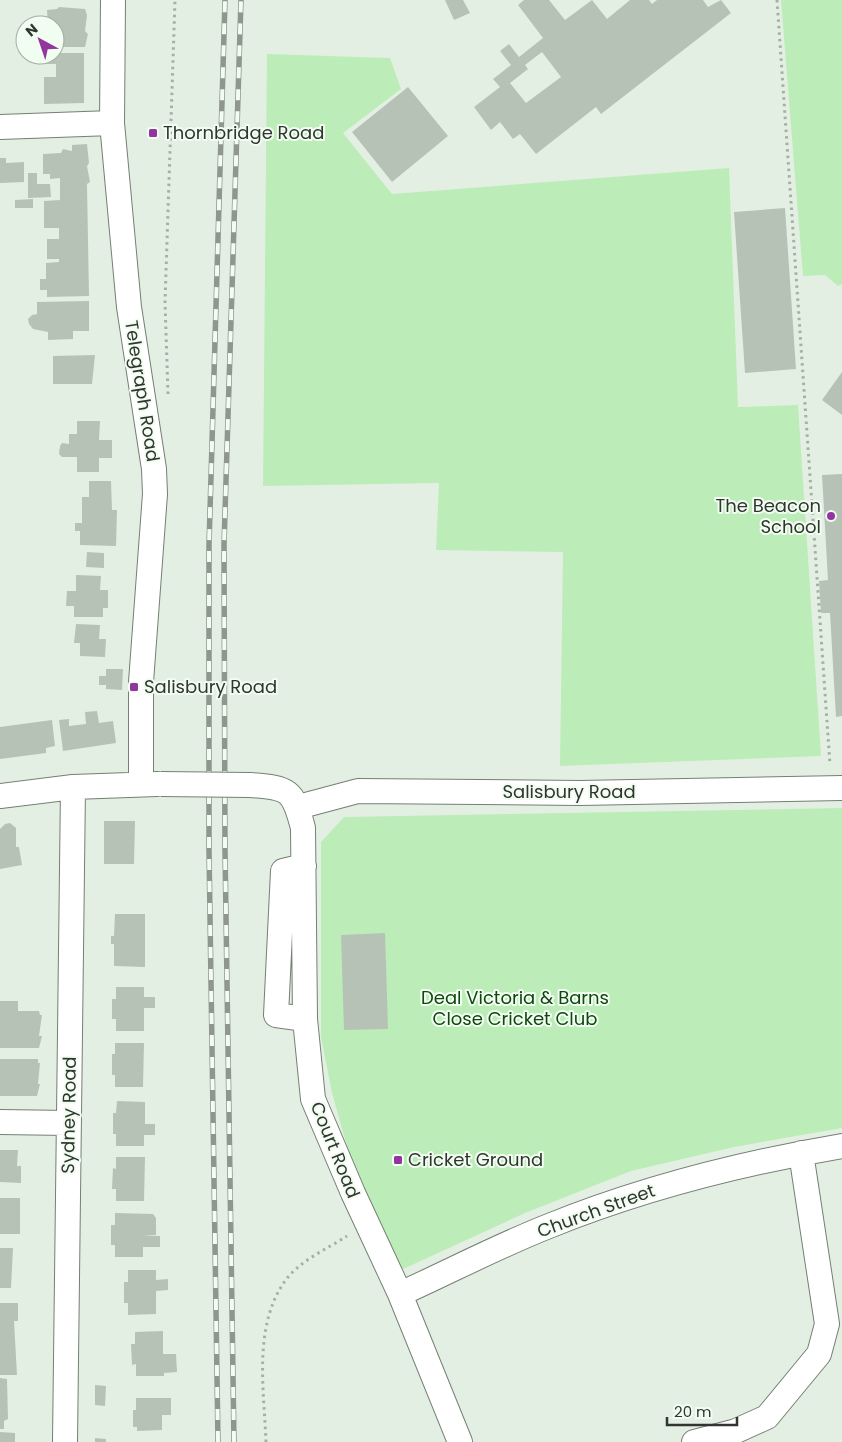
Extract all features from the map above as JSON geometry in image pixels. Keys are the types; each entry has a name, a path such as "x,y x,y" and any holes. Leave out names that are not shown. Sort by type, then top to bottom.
{"street":[{"name":"Telegraph Road","path":"113,0 112,123 129,307 154,469 155,494 141,682 151,783"},
{"path":"0,127 112,123"},
{"path":"0,796 73,787 151,783 250,785 279,787 292,796 298,807"},
{"name":"Sydney Road","path":"65,1442 73,787"},
{"name":"Salisbury Road","path":"298,807 358,791 580,793 836,788"},
{"name":"Court Road","path":"298,807 303,828 305,1019 313,1099 368,1226 400,1294 460,1442"},
{"path":"0,1122 69,1123"},
{"name":"Church Street","path":"400,1294 548,1226 601,1208 732,1167 842,1146"},
{"path":"694,1442 736,1431 767,1417 819,1354 828,1324 801,1153"}],"path":[{"path":"776,0 836,788"},
{"path":"266,1442 263,1354 266,1326 272,1305 285,1281 299,1267 368,1226"}],"green space":[{"path":"781,0 842,0 842,284 838,286 825,275 803,276"},
{"path":"267,54 390,58 401,89 343,133 392,194 729,168 738,407 798,405 821,756 560,766 563,552 436,550 439,483 263,486"},
{"name":"Deal Victoria & Barns Close Cricket Club","path":"842,808 842,1128 734,1147 631,1171 525,1213 401,1270 357,1182 332,1093 321,1037 321,842 344,817"}],"building":[{"path":"445,0 463,0 470,13 454,20"},
{"path":"524,0 549,0 565,20 592,0 607,19 630,0 649,0 652,4 657,0 703,0 708,7 721,0 731,13 601,114 596,107 536,154 520,134 513,139 500,122 491,130 474,107 500,87 493,79 511,65 500,51 509,44 519,57 543,38 518,5","holes":["542,52 561,77 526,103 510,83 528,69 525,65"]},
{"path":"59,7 85,9 87,15 85,31 88,34 85,47 65,47 65,15 47,15 47,10"},
{"path":"65,53 84,53 84,103 44,104 44,77 56,77 56,65 65,65"},
{"path":"408,87 448,136 392,182 352,132"},
{"path":"87,144 89,163 87,166 90,182 87,184 89,296 47,297 47,290 40,290 40,279 46,279 46,263 59,262 59,259 47,259 47,239 59,239 59,228 44,228 44,201 60,200 60,178 50,179 50,174 43,174 43,154 61,153 63,149 72,151 72,145"},
{"path":"0,158 6,158 6,163 24,162 24,182 0,183"},
{"path":"28,173 37,173 37,184 50,184 51,197 28,198"},
{"path":"33,199 33,208 15,208 15,200"},
{"path":"785,208 796,369 745,373 734,212"},
{"path":"89,301 89,331 73,331 73,339 48,340 48,332 33,329 29,324 28,319 32,315 37,314 37,302"},
{"path":"95,355 92,384 53,384 53,356"},
{"path":"842,372 842,415 822,400"},
{"path":"77,421 100,421 99,440 112,440 112,458 99,458 99,472 77,472 77,457 62,457 59,454 62,443 69,444 69,434 77,434"},
{"path":"842,474 842,716 836,717 830,613 821,613 819,581 828,580 822,475"},
{"path":"89,481 111,481 112,510 117,510 116,546 80,545 80,531 75,531 75,523 82,523 82,497 89,497"},
{"path":"87,552 104,553 104,568 86,567"},
{"path":"76,575 101,576 100,590 108,590 108,608 103,608 103,617 74,617 74,606 66,606 67,591 76,591"},
{"path":"76,624 100,625 99,639 106,639 105,657 80,656 80,643 74,643"},
{"path":"106,669 123,669 122,690 106,689 106,685 99,685 99,676 106,676"},
{"path":"97,711 99,723 113,721 116,743 63,751 59,720 69,719 69,726 86,724 85,712"},
{"path":"52,720 55,746 46,748 46,753 0,759 0,727"},
{"path":"104,821 135,821 134,864 104,864"},
{"path":"10,823 16,828 16,847 19,847 22,865 0,869 0,829 5,824"},
{"path":"115,914 145,914 145,967 114,966 114,944 111,944 111,936 114,936"},
{"name":"Deal Victoria & Barns Close Cricket Club","path":"385,933 388,1029 344,1030 341,935"},
{"path":"116,987 144,987 144,997 155,997 155,1008 144,1008 144,1031 116,1031 116,1019 112,1019 112,999 116,999"},
{"path":"0,1001 18,1001 18,1011 39,1011 40,1015 42,1015 39,1036 42,1036 39,1048 0,1048"},
{"path":"115,1043 144,1043 143,1087 115,1087 115,1075 112,1075 112,1054 115,1054"},
{"path":"0,1059 38,1059 38,1063 40,1063 38,1084 40,1084 37,1096 0,1096"},
{"path":"117,1101 145,1102 145,1124 155,1124 155,1135 144,1135 144,1146 116,1146 116,1134 113,1134 113,1113 116,1113"},
{"path":"0,1150 18,1150 17,1166 21,1166 21,1183 0,1182"},
{"path":"116,1157 145,1157 144,1201 116,1201 116,1189 112,1189 113,1168 116,1169"},
{"path":"0,1198 20,1198 20,1234 0,1234"},
{"path":"115,1213 153,1214 156,1218 156,1235 143,1236 160,1236 160,1247 143,1247 143,1257 115,1257 115,1245 111,1245 111,1225 115,1225"},
{"path":"0,1248 13,1248 11,1288 0,1288"},
{"path":"128,1270 156,1270 156,1280 168,1279 168,1290 156,1291 156,1314 128,1315 128,1303 124,1303 124,1282 128,1282"},
{"path":"0,1303 18,1303 18,1321 14,1321 17,1375 0,1375"},
{"path":"163,1331 163,1354 176,1354 177,1372 164,1373 164,1376 136,1376 136,1364 132,1365 131,1344 135,1344 135,1332"},
{"path":"0,1378 7,1379 8,1419 4,1421 4,1429 0,1429"},
{"path":"95,1385 106,1386 105,1406 95,1405"},
{"path":"136,1398 171,1398 171,1415 162,1415 162,1430 137,1431 137,1427 133,1427 133,1410 136,1410"},
{"path":"0,1432 15,1433 15,1442 0,1442"},
{"path":"95,1438 106,1439 106,1442 95,1442"}],"railway":[{"path":"218,1442 209,850 209,545 225,0"},
{"path":"234,1442 225,850 224,545 241,0"}],"place":[{"name":"Thornbridge Road","path":"153,133"},
{"name":"The Beacon School","path":"831,516"},
{"name":"Salisbury Road","path":"134,687"},
{"name":"Cricket Ground","path":"398,1160"}]}
